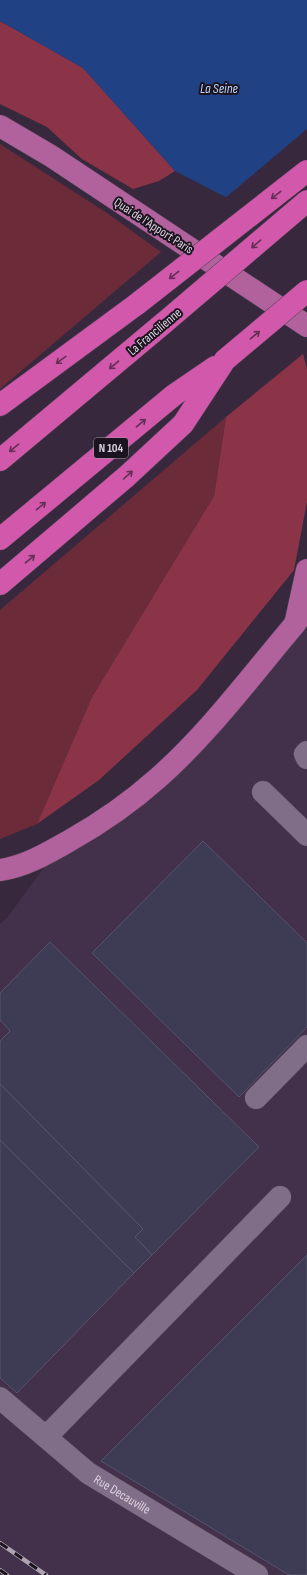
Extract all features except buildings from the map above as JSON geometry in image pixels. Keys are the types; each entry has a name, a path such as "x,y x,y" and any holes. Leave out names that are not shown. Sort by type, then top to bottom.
{"highway":[{"path":"0,405 137,304 307,171"},
{"name":"La Francilienne","path":"0,460 307,201"},
{"name":"N 104","path":"0,539 174,395 225,360 307,291"},
{"path":"0,584 128,476 183,424 225,360"}],"main road":[{"name":"Quai de l'Apport Paris","path":"0,126 51,156 307,326"},
{"path":"5,873 58,848 105,820 159,778 212,723 301,615 307,570"}],"lane":[{"path":"307,752 305,754 307,758"},
{"path":"263,792 307,835"},
{"path":"256,1098 307,1046"},
{"path":"46,1437 280,1197"},
{"name":"Rue Decauville","path":"0,1398 88,1473 257,1575"}],"shaded area":[{"path":"0,21 83,68 175,171 159,181 133,189 82,159 47,127 0,104"},
{"path":"0,144 107,213 161,252 0,389"},
{"path":"303,354 307,369 307,502 294,570 197,690 99,780 37,824 92,697 214,496 226,417"},
{"path":"226,417 214,496 92,697 37,824 0,839 0,610"},
{"path":"307,613 307,1575 0,1575 0,924 7,918 58,848 105,820"}],"water":[{"name":"La Seine","path":"0,0 307,0 307,239 175,171 83,68 0,21"}],"pier":[{"path":"307,129 307,241 224,199"}],"railway":[{"path":"0,1543 46,1575"},
{"path":"0,1570 7,1575"}]}
